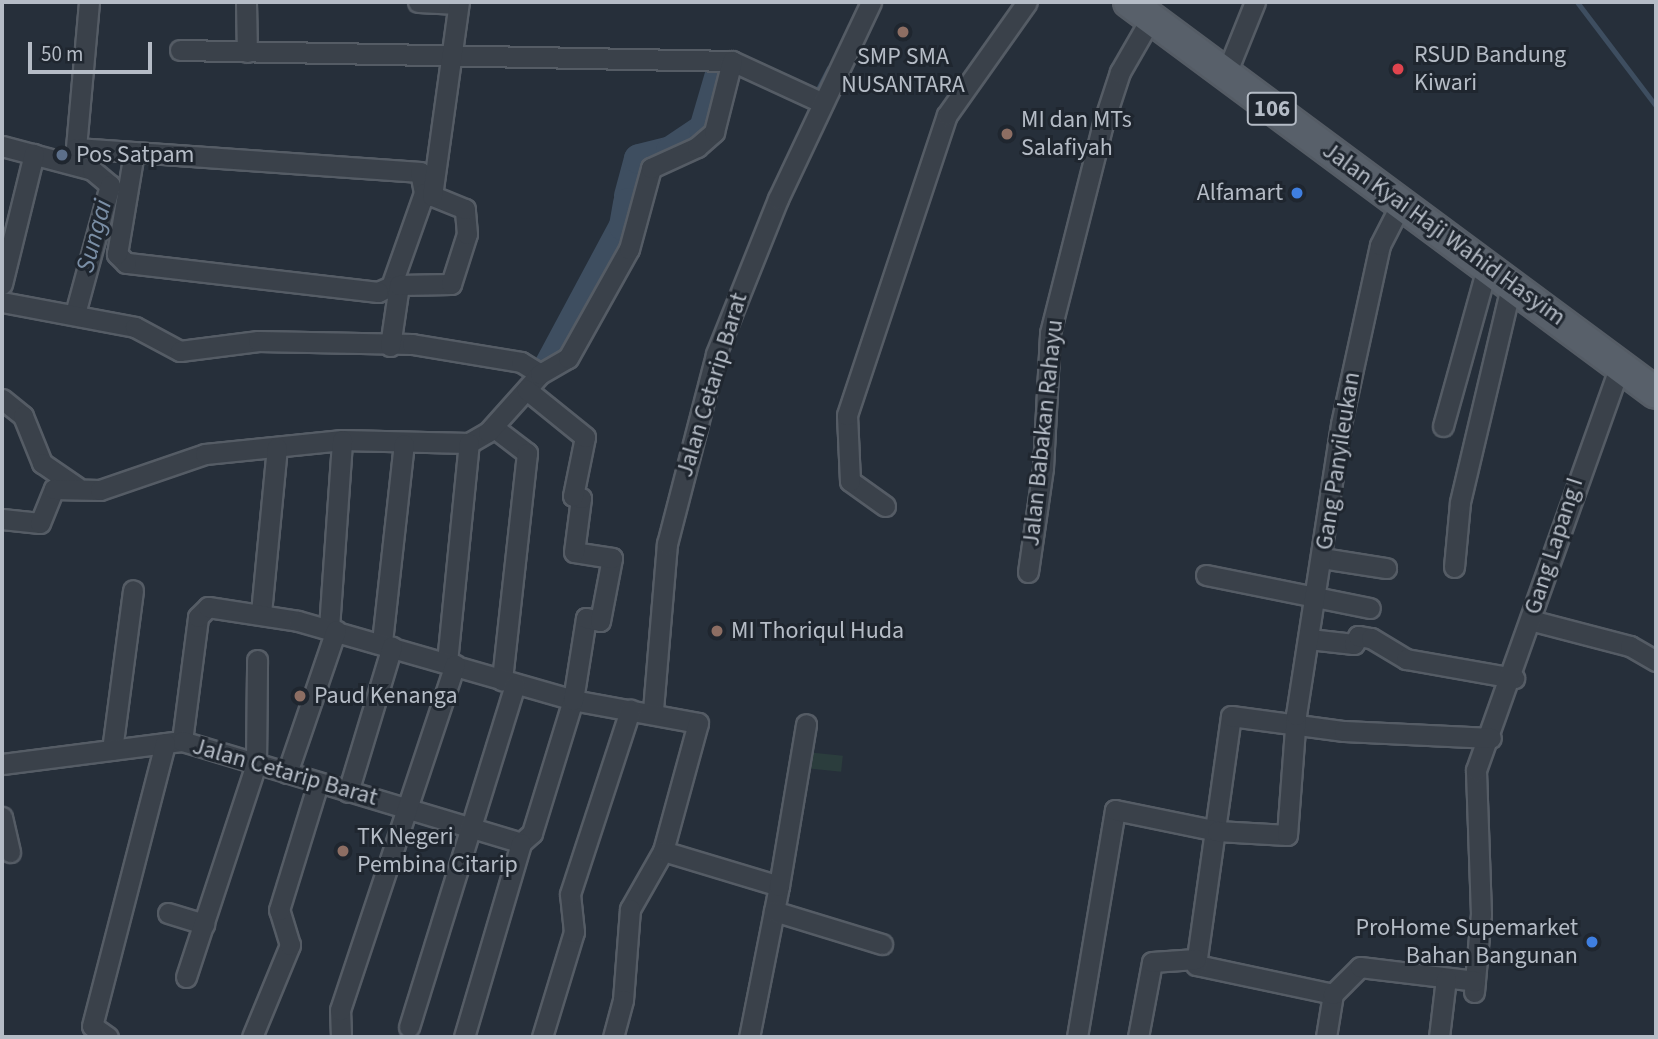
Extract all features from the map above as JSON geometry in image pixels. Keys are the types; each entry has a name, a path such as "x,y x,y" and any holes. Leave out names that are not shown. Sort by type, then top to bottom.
{"main road":[{"name":"Jalan Kyai Haji Wahid Hasyim","path":"1140,10 1500,273 1656,393"}],"street":[{"path":"89,2 73,145 420,173 424,193 391,286 378,292 126,263 117,254 135,152"},
{"path":"246,2 247,52"},
{"path":"390,346 399,285 451,284 467,234 466,209 432,196 458,3 418,2"},
{"name":"Jalan Cetarip Barat","path":"653,710 667,544 716,354 823,103 870,2"},
{"path":"885,506 850,481 847,415 947,115 1027,2"},
{"path":"1226,74 1255,2"},
{"name":"Jalan Babakan Rahayu","path":"1028,572 1043,468 1050,333 1103,124 1140,10"},
{"path":"180,50 452,52 732,61 823,103"},
{"path":"2,519 40,523 54,489 85,492 205,454 342,440 404,444 469,443 493,427 540,374 568,358 629,249 651,168 714,132 732,61"},
{"path":"2,146 33,158 99,173 110,185 75,314"},
{"path":"2,284 33,158"},
{"name":"Gang Panyileukan","path":"1217,831 1287,835 1296,725 1349,381 1380,245 1402,202"},
{"path":"1443,426 1500,273"},
{"path":"1454,567 1461,502 1500,273"},
{"path":"2,302 135,327 180,351 258,341 390,346 471,352 521,362 540,374"},
{"name":"Gang Lapang I","path":"1446,978 1474,986 1481,914 1475,788 1514,678 1530,620 1620,365"},
{"path":"464,1037 521,844 532,833 573,700 584,622 600,621 612,558 574,552 581,498 573,496 585,437 527,390"},
{"path":"2,399 23,416 42,463 85,492"},
{"path":"409,1027 509,683 527,453 493,427"},
{"path":"287,773 332,629 342,440"},
{"path":"341,1037 340,1010 409,807 451,664 469,443"},
{"path":"348,792 387,644 404,444"},
{"path":"261,613 277,447"},
{"path":"1322,558 1386,568"},
{"path":"1206,575 1316,593 1370,608"},
{"path":"112,750 133,590"},
{"path":"108,1037 92,1026 173,742 199,613 208,607 261,613 332,629 509,683 573,700 630,710 653,710 701,728 663,851 630,909 623,1000 613,1037"},
{"path":"1530,620 1630,646 1656,661"},
{"path":"1309,639 1354,644 1358,636 1371,638 1406,659 1514,678"},
{"path":"186,977 256,764 257,660"},
{"path":"542,1037 574,932 570,894 630,710"},
{"path":"1333,994 1253,973 1201,969 1196,960 1217,831 1231,716 1296,725 1493,733"},
{"path":"749,1037 779,886 806,724"},
{"name":"Jalan Cetarip Barat","path":"2,764 173,742 468,824 521,844"},
{"path":"252,1037 290,946 279,910 318,783"},
{"path":"1077,1037 1115,810 1217,831"},
{"path":"2,817 10,852"},
{"path":"663,851 779,886"},
{"path":"774,911 882,944"},
{"path":"168,913 204,924"},
{"path":"1138,1037 1152,962 1196,960"},
{"path":"1326,1037 1333,994 1353,970 1368,965 1446,978 1439,1037"}],"shaded area":[{"path":"806,752 843,756 841,772 804,768"}],"waterway":[{"path":"1577,2 1656,106"},
{"path":"816,93 829,68"},
{"name":"Sungai","path":"629,196 639,159 671,151 704,129 721,71"},
{"name":"Sungai","path":"550,364 624,226 628,203"}],"place":[{"name":"SMP SMA NUSANTARA","path":"903,32"},
{"name":"RSUD Bandung Kiwari","path":"1398,69"},
{"name":"MI dan MTs Salafiyah","path":"1007,134"},
{"name":"Pos Satpam","path":"62,155"},
{"name":"Alfamart","path":"1297,193"},
{"name":"MI Thoriqul Huda","path":"717,631"},
{"name":"Paud Kenanga","path":"300,696"},
{"name":"TK Negeri Pembina Citarip","path":"343,851"},
{"name":"ProHome Supemarket Bahan Bangunan","path":"1592,942"}]}
